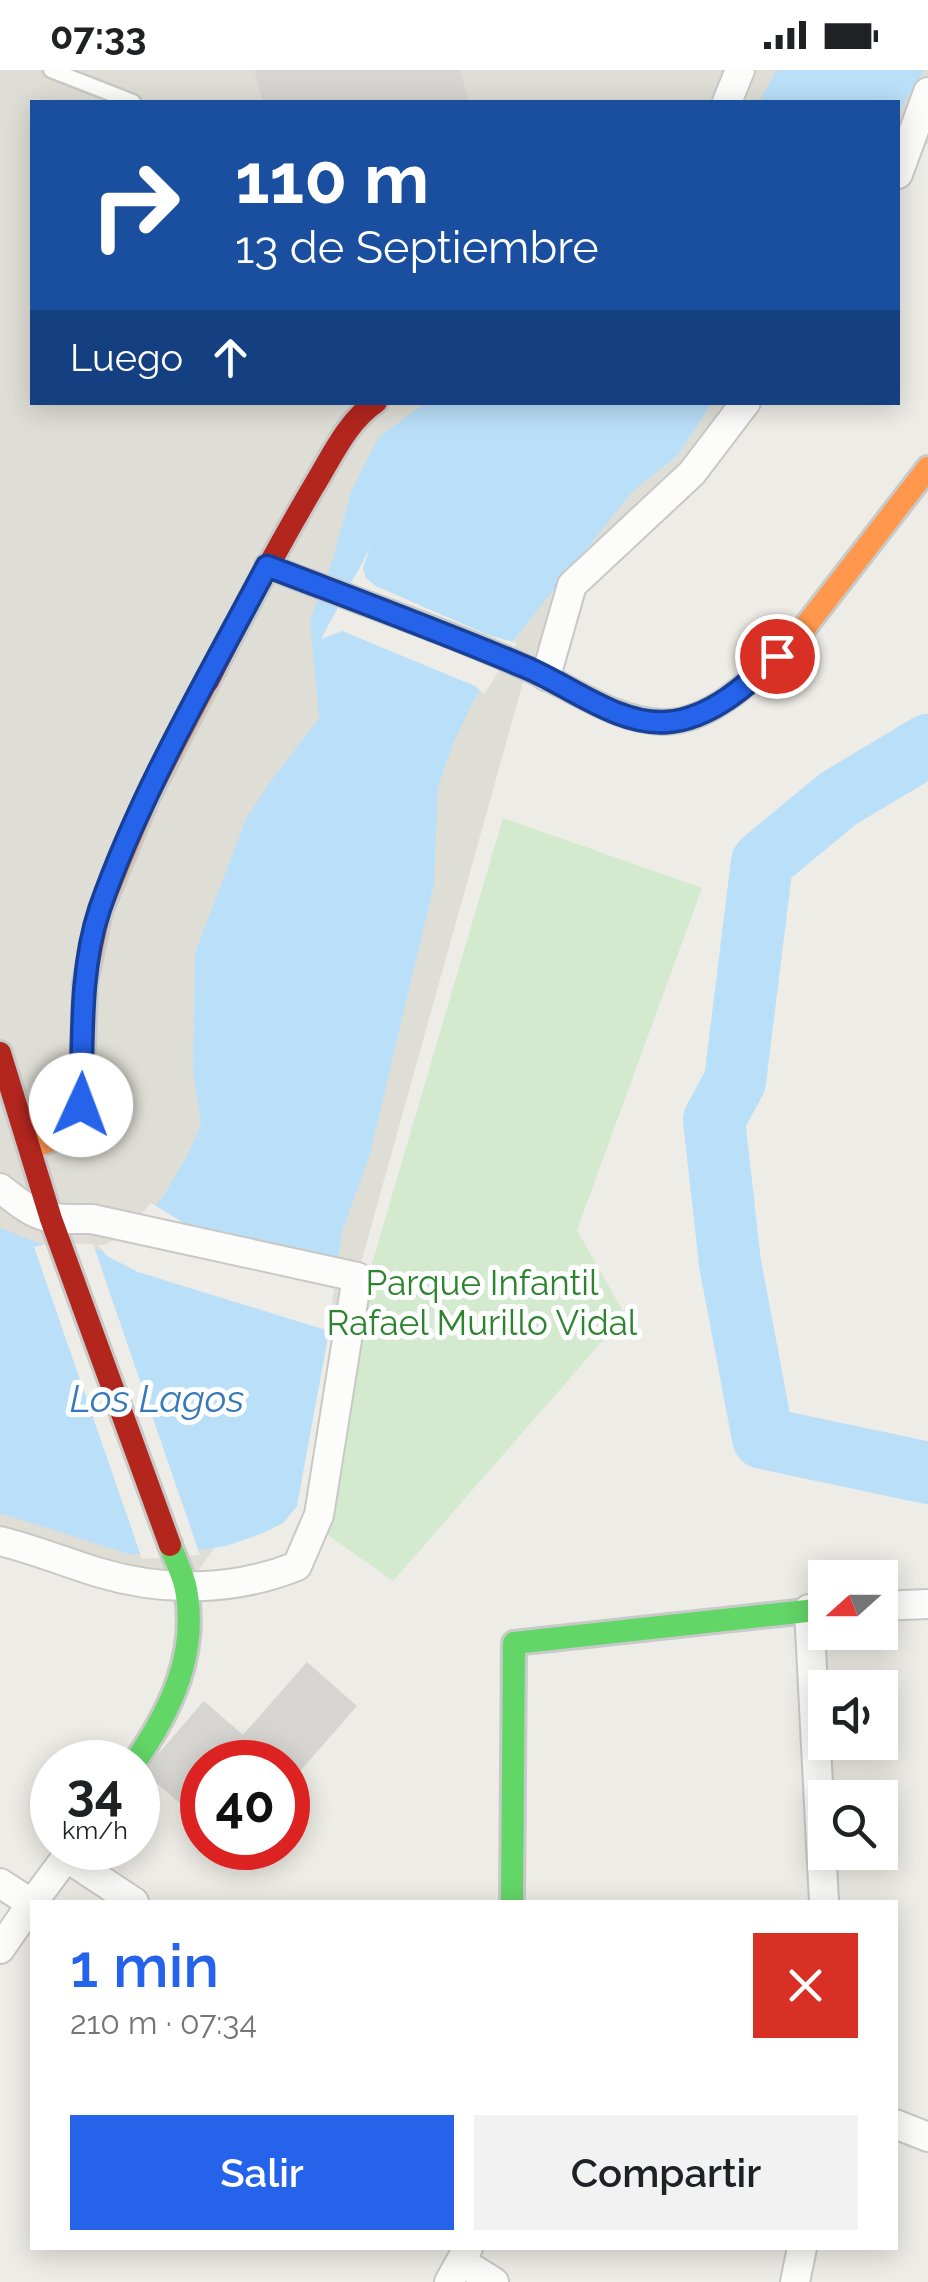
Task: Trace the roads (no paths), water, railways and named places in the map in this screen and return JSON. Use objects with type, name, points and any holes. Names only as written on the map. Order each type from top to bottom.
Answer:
[{"type":"street","points":[[727,100],[740,70]]},
{"type":"street","points":[[900,169],[928,92]]},
{"type":"street","points":[[31,1148],[65,1134],[81,1105],[85,982],[100,910],[147,798],[267,566],[339,444],[372,405]]},
{"type":"street","points":[[537,672],[572,584],[692,472],[744,405]]},
{"type":"street","points":[[267,566],[537,672],[628,717],[665,722],[697,716],[752,680],[802,632],[928,468]]},
{"type":"street","points":[[0,1053],[54,1230],[182,1578],[188,1640],[182,1682],[168,1718],[152,1740]]},
{"type":"street","points":[[0,1188],[54,1230]]},
{"type":"street","points":[[0,1541],[101,1573],[262,1580],[297,1566],[318,1515],[349,1275],[92,1218],[54,1230]]},
{"type":"street","points":[[898,1605],[928,1604]]},
{"type":"street","points":[[512,1900],[514,1643],[808,1610]]},
{"type":"street","points":[[818,1650],[824,1900]]},
{"type":"street","points":[[34,1900],[57,1870]]},
{"type":"street","points":[[93,1870],[131,1900]]},
{"type":"street","points":[[0,1883],[30,1902]]},
{"type":"street","points":[[0,1949],[30,1906]]},
{"type":"street","points":[[898,2125],[928,2136]]},
{"type":"street","points":[[795,2282],[802,2250]]},
{"type":"street","points":[[460,2264],[494,2282]]},
{"type":"lane","points":[[51,70],[127,100]]},
{"type":"water","points":[[777,70],[924,70],[900,110],[900,100],[760,100]]},
{"type":"water","name":"Los Lagos","points":[[422,405],[711,405],[678,455],[632,492],[512,642],[472,703],[452,746],[438,787],[434,884],[370,1154],[342,1232],[329,1331],[297,1506],[283,1523],[226,1546],[170,1554],[129,1554],[0,1513],[0,1228],[52,1248],[106,1250],[124,1241],[163,1197],[187,1156],[201,1125],[193,1071],[195,953],[246,819],[319,718],[310,621],[334,556],[351,492],[378,438]]},
{"type":"waterway","points":[[928,745],[838,799],[762,862],[735,1081],[714,1120],[730,1263],[763,1438],[928,1473]]},
{"type":"park label","name":"Parque Infantil Rafael Murillo Vidal","points":[[482,1302]]}]
